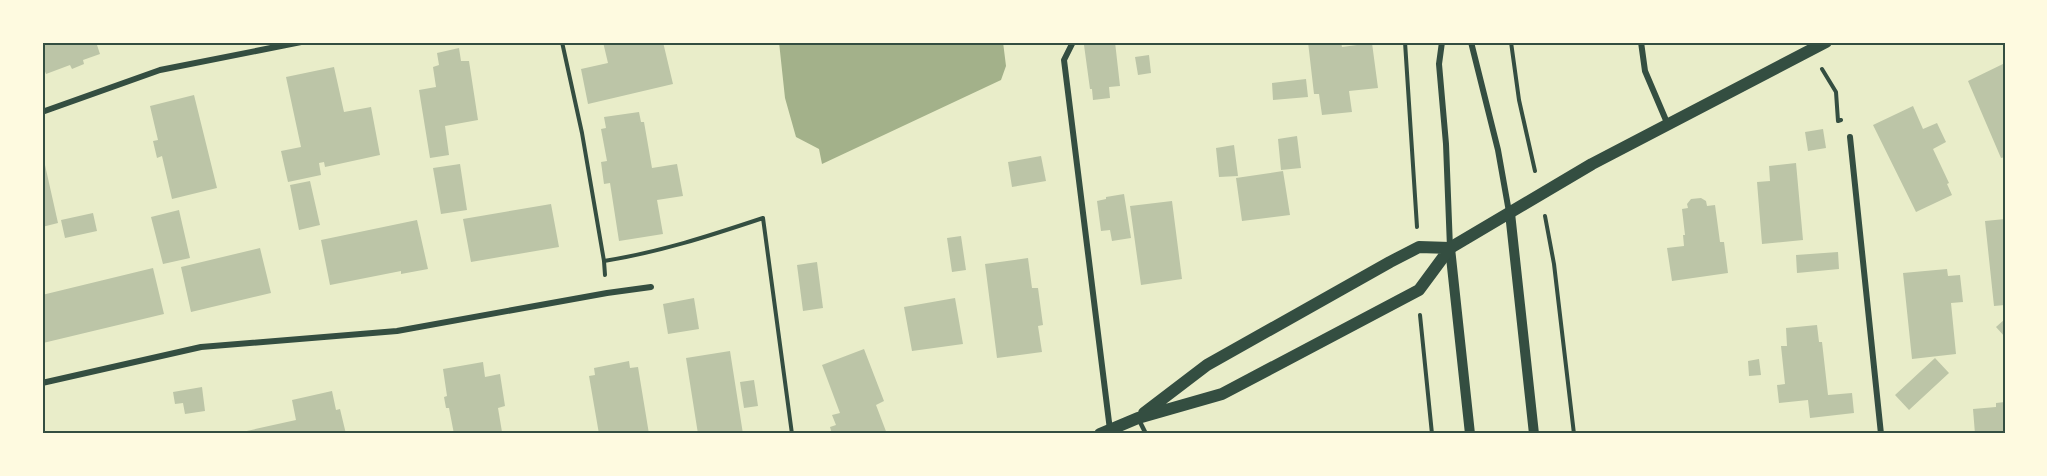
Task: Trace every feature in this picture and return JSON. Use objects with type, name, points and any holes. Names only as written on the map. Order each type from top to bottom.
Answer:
[{"type":"main road","points":[[1105,432],[1138,418],[1222,394],[1419,290],[1450,248],[1592,164],[1826,42]]},
{"type":"main road","points":[[1138,418],[1207,365],[1419,247],[1450,248]]},
{"type":"street","points":[[42,112],[160,70],[301,42]]},
{"type":"street","points":[[1072,42],[1064,60],[1105,432]]},
{"type":"street","points":[[1442,42],[1439,64],[1446,144],[1450,248],[1470,434]]},
{"type":"street","points":[[1471,42],[1510,213],[1534,434]]},
{"type":"street","points":[[1641,42],[1645,71],[1668,124]]},
{"type":"street","points":[[1850,137],[1881,434]]},
{"type":"street","points":[[42,383],[201,348],[397,331],[651,287]]},
{"type":"lane","points":[[1138,418],[1146,434]]},
{"type":"path","points":[[562,42],[582,133],[604,261],[650,254],[763,218],[792,434]]},
{"type":"path","points":[[1405,42],[1419,247]]},
{"type":"path","points":[[1511,42],[1519,100],[1553,257],[1574,434]]},
{"type":"path","points":[[1811,50],[1836,92],[1839,121],[1856,118],[1858,131],[1850,137]]},
{"type":"path","points":[[1419,290],[1420,329],[1432,434]]},
{"type":"shaded area","points":[[779,42],[1003,42],[1006,66],[1001,80],[822,164],[819,149],[796,137],[785,98]]},
{"type":"building","points":[[42,42],[96,42],[100,54],[83,60],[84,64],[72,69],[70,65],[46,74],[42,64]]},
{"type":"building","points":[[603,42],[663,42],[673,84],[588,104],[581,69],[608,63]]},
{"type":"building","points":[[1115,42],[1120,86],[1109,87],[1110,98],[1093,100],[1084,45]]},
{"type":"building","points":[[1308,42],[1341,42],[1342,47],[1372,43],[1378,88],[1349,91],[1352,112],[1322,115],[1319,94],[1314,94]]},
{"type":"building","points":[[459,48],[461,61],[469,61],[478,120],[445,126],[449,155],[430,158],[419,90],[436,87],[433,67],[439,65],[437,53]]},
{"type":"building","points":[[1149,55],[1151,73],[1138,75],[1135,57]]},
{"type":"building","points":[[2005,63],[2005,157],[2001,158],[1968,81]]},
{"type":"building","points":[[334,67],[344,112],[371,107],[380,155],[325,167],[324,162],[319,163],[321,175],[288,182],[281,151],[301,147],[286,77]]},
{"type":"building","points":[[1306,79],[1308,97],[1273,100],[1272,83]]},
{"type":"building","points":[[194,95],[217,188],[172,199],[162,156],[157,158],[153,141],[158,140],[150,106]]},
{"type":"building","points":[[1913,106],[1923,129],[1937,123],[1946,142],[1933,149],[1949,183],[1947,184],[1952,195],[1916,212],[1873,125]]},
{"type":"building","points":[[639,112],[641,122],[644,122],[652,168],[677,164],[683,196],[657,200],[663,234],[619,241],[610,183],[604,184],[601,162],[607,161],[601,129],[606,128],[604,117]]},
{"type":"building","points":[[1823,129],[1826,148],[1808,151],[1805,132]]},
{"type":"building","points":[[1297,136],[1301,168],[1281,170],[1278,139]]},
{"type":"building","points":[[1234,145],[1238,176],[1219,177],[1216,148]]},
{"type":"building","points":[[1041,156],[1046,181],[1012,187],[1008,162]]},
{"type":"building","points":[[1796,163],[1803,240],[1762,244],[1757,182],[1770,181],[1769,166]]},
{"type":"building","points":[[460,164],[467,210],[441,214],[433,168]]},
{"type":"building","points":[[45,165],[58,223],[42,227],[42,166]]},
{"type":"building","points":[[1283,171],[1290,215],[1242,221],[1236,178]]},
{"type":"building","points":[[310,181],[320,225],[299,230],[290,185]]},
{"type":"building","points":[[1124,194],[1131,238],[1112,241],[1110,230],[1101,231],[1097,201]]},
{"type":"building","points":[[1701,198],[1706,201],[1707,206],[1715,205],[1720,242],[1724,242],[1728,273],[1672,281],[1667,248],[1684,246],[1682,209],[1688,208],[1687,204],[1691,199]]},
{"type":"building","points":[[1172,201],[1182,279],[1141,285],[1130,206]]},
{"type":"building","points":[[551,204],[559,247],[471,262],[463,219]]},
{"type":"building","points":[[179,210],[190,258],[163,264],[151,217]]},
{"type":"building","points":[[93,213],[97,231],[65,238],[61,220]]},
{"type":"building","points":[[2005,219],[2005,305],[1994,306],[1985,221]]},
{"type":"building","points":[[417,220],[428,269],[401,274],[401,271],[330,285],[321,240]]},
{"type":"building","points":[[961,236],[966,270],[952,272],[947,238]]},
{"type":"building","points":[[260,248],[271,293],[191,312],[181,267]]},
{"type":"building","points":[[1838,252],[1839,269],[1797,273],[1796,255]]},
{"type":"building","points":[[1028,258],[1032,288],[1038,288],[1043,325],[1038,326],[1042,352],[997,358],[985,264]]},
{"type":"building","points":[[817,262],[823,308],[803,311],[797,265]]},
{"type":"building","points":[[153,268],[164,314],[43,343],[42,295]]},
{"type":"building","points":[[1947,269],[1948,276],[1960,275],[1963,302],[1951,303],[1956,354],[1912,359],[1903,273]]},
{"type":"building","points":[[694,298],[699,329],[668,334],[663,304]]},
{"type":"building","points":[[955,298],[963,344],[912,351],[904,307]]},
{"type":"building","points":[[2005,319],[2005,337],[1996,327]]},
{"type":"building","points":[[1817,325],[1819,342],[1822,342],[1828,395],[1852,393],[1854,413],[1810,418],[1808,400],[1779,403],[1777,385],[1785,384],[1781,346],[1787,346],[1786,328]]},
{"type":"building","points":[[864,349],[884,401],[876,405],[887,434],[832,434],[830,427],[836,425],[832,415],[840,413],[822,365]]},
{"type":"building","points":[[730,351],[743,434],[698,434],[686,358]]},
{"type":"building","points":[[1935,358],[1949,373],[1909,410],[1895,395]]},
{"type":"building","points":[[1759,359],[1761,375],[1749,376],[1748,361]]},
{"type":"building","points":[[629,361],[630,368],[638,367],[649,434],[599,434],[589,376],[595,375],[594,368]]},
{"type":"building","points":[[483,362],[485,377],[500,374],[505,406],[498,408],[502,432],[454,434],[449,408],[446,408],[444,397],[447,396],[443,369]]},
{"type":"building","points":[[754,380],[758,406],[744,408],[740,382]]},
{"type":"building","points":[[202,387],[205,411],[185,414],[183,403],[175,404],[173,392]]},
{"type":"building","points":[[332,391],[336,410],[340,409],[346,434],[243,434],[242,432],[296,420],[292,400]]},
{"type":"building","points":[[2005,402],[2005,434],[1975,434],[1973,409],[1996,407],[1996,403]]}]
